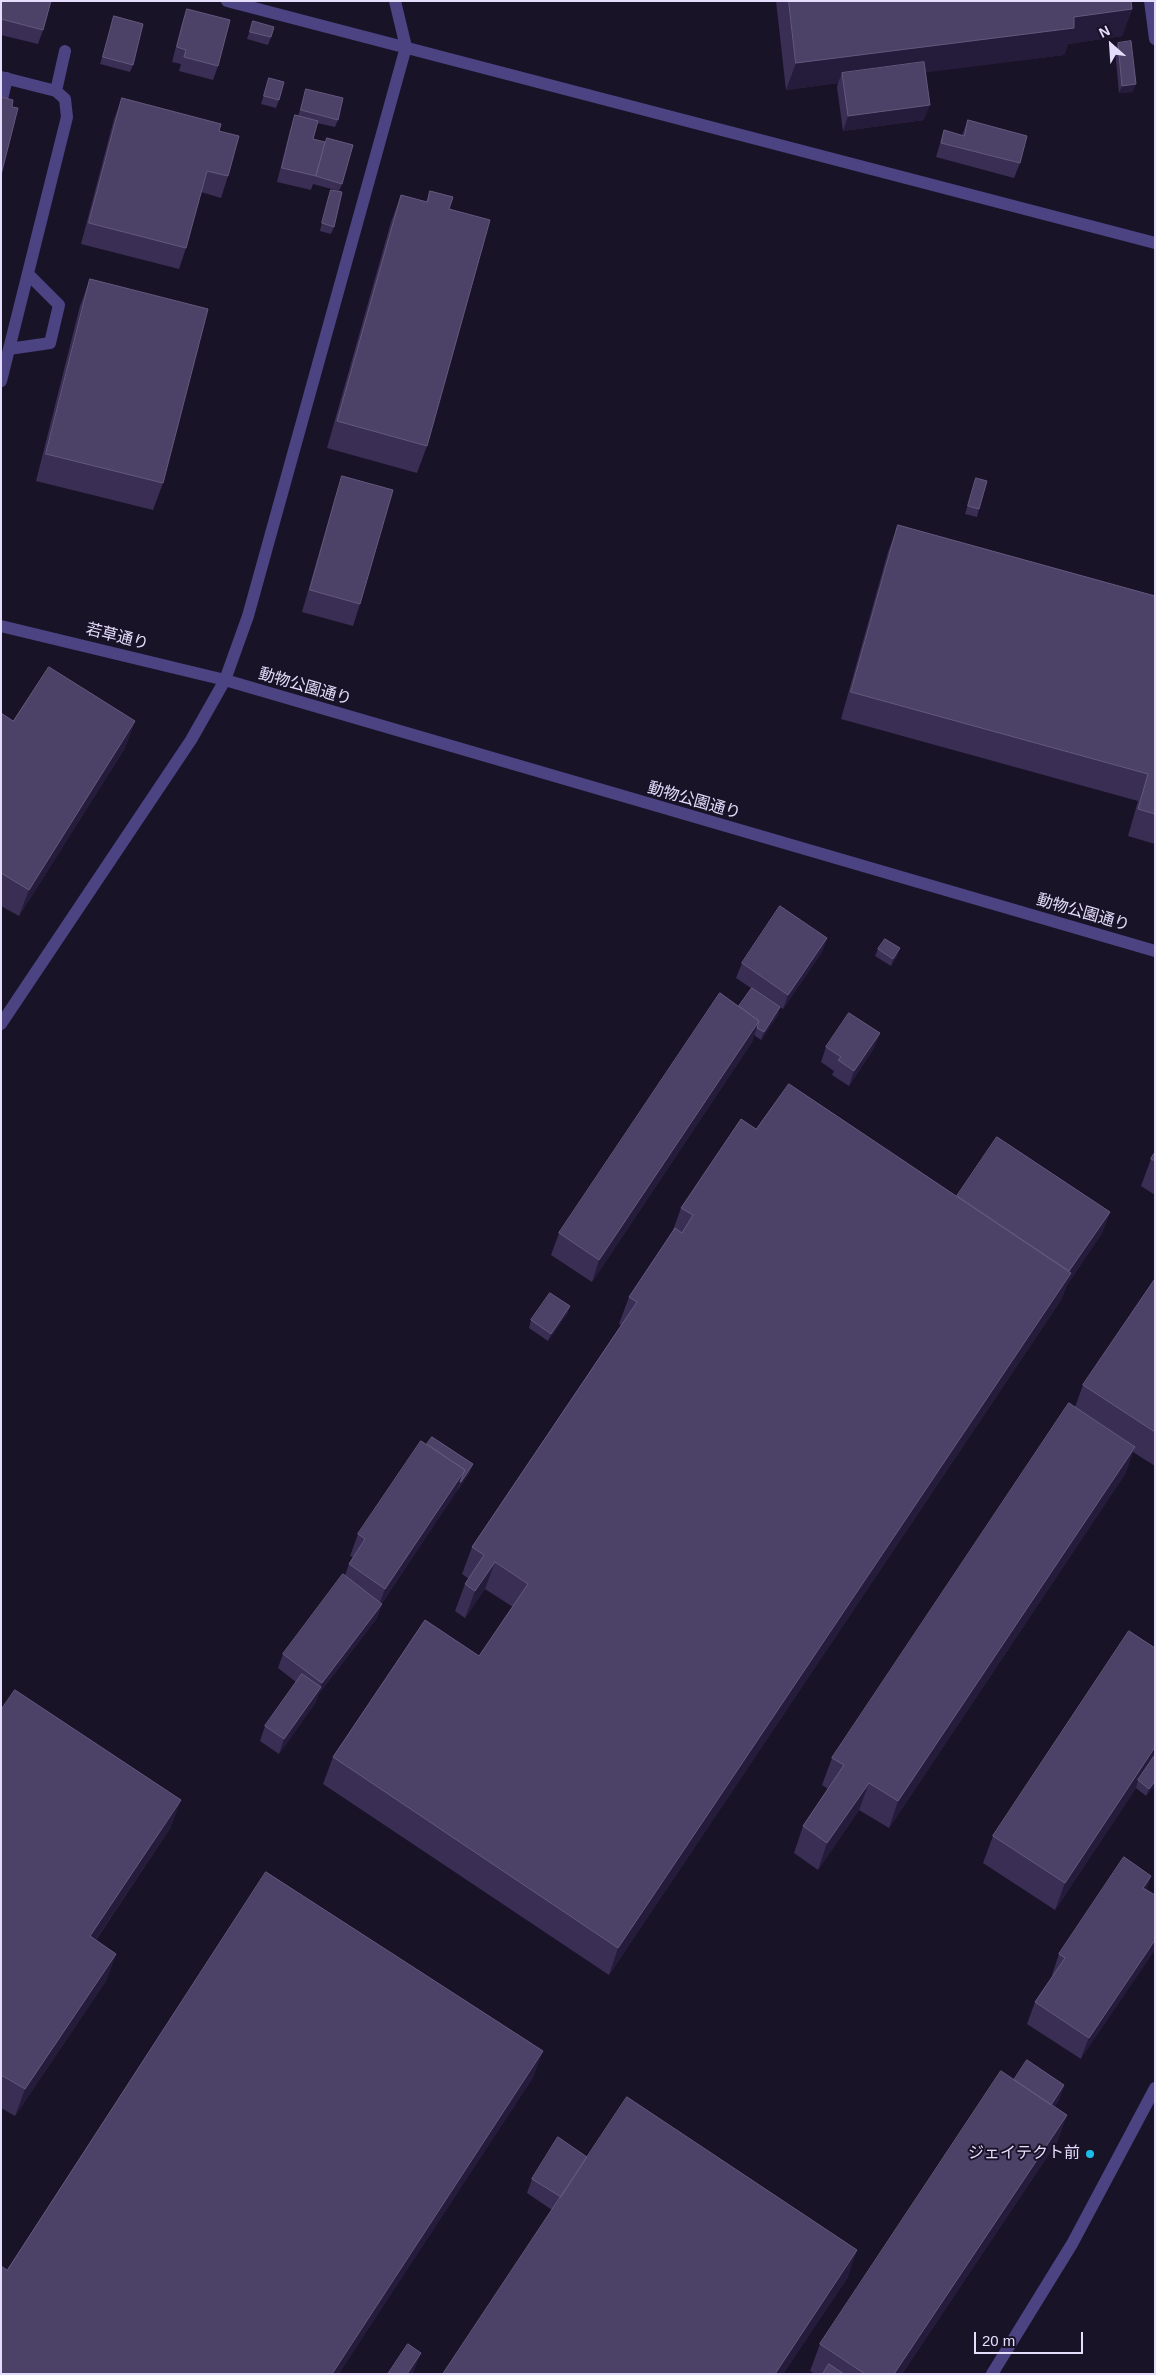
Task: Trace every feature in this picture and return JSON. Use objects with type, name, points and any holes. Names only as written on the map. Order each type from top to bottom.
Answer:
[{"type":"street","points":[[227,1],[1155,243]]},
{"type":"street","points":[[1,1024],[191,740],[225,680],[248,616],[406,47],[395,1]]},
{"type":"street","points":[[1150,1],[1155,39]]},
{"type":"street","points":[[56,91],[65,51]]},
{"type":"street","points":[[1,103],[4,78],[56,91],[65,98],[67,118],[1,381]]},
{"type":"street","points":[[9,349],[50,343],[59,305],[28,274]]},
{"type":"street","name":"若草通り","points":[[1,626],[225,680]]},
{"type":"street","name":"動物公園通り","points":[[225,680],[1155,951]]},
{"type":"street","points":[[992,2374],[1072,2244],[1155,2088]]},
{"type":"building","points":[[1,1],[51,1],[43,30],[1,19]]},
{"type":"building","points":[[789,1],[1131,1],[1132,9],[1074,17],[1074,28],[796,63]]},
{"type":"building","points":[[187,9],[230,20],[218,66],[184,57],[186,50],[177,47]]},
{"type":"building","points":[[114,16],[143,24],[133,65],[103,57]]},
{"type":"building","points":[[253,21],[274,27],[271,37],[250,32]]},
{"type":"building","points":[[1131,41],[1136,84],[1122,86],[1118,43]]},
{"type":"building","points":[[924,62],[930,105],[848,116],[842,73]]},
{"type":"building","points":[[269,78],[284,82],[279,100],[264,96]]},
{"type":"building","points":[[306,89],[343,98],[338,120],[301,110]]},
{"type":"building","points":[[1,97],[13,100],[12,107],[18,108],[1,175]]},
{"type":"building","points":[[122,98],[221,124],[219,131],[239,136],[228,176],[207,171],[186,248],[89,223]]},
{"type":"building","points":[[295,115],[318,121],[313,139],[325,142],[316,176],[282,168]]},
{"type":"building","points":[[968,120],[1027,136],[1020,163],[941,143],[944,130],[964,136]]},
{"type":"building","points":[[327,138],[353,145],[342,184],[316,176]]},
{"type":"building","points":[[331,190],[342,192],[334,227],[322,223]]},
{"type":"building","points":[[430,191],[453,197],[449,209],[490,220],[427,446],[337,421],[401,195],[427,202]]},
{"type":"building","points":[[90,279],[208,309],[163,483],[46,454]]},
{"type":"building","points":[[342,476],[393,490],[360,604],[310,590]]},
{"type":"building","points":[[976,478],[987,481],[979,509],[968,506]]},
{"type":"building","points":[[898,525],[1155,596],[1155,814],[1138,809],[1148,774],[851,692]]},
{"type":"building","points":[[49,667],[135,721],[29,890],[1,873],[1,713],[13,721]]},
{"type":"building","points":[[780,906],[827,938],[788,995],[742,963]]},
{"type":"building","points":[[885,939],[900,948],[893,959],[878,949]]},
{"type":"building","points":[[752,988],[780,1007],[764,1032],[757,1028],[759,1021],[739,1006]]},
{"type":"building","points":[[720,993],[759,1021],[599,1260],[559,1233]]},
{"type":"building","points":[[849,1013],[880,1033],[854,1071],[838,1060],[841,1057],[826,1047]]},
{"type":"building","points":[[789,1084],[1071,1273],[618,1948],[333,1757],[425,1620],[479,1656],[528,1584],[495,1562],[475,1591],[465,1584],[484,1555],[472,1547],[637,1302],[629,1297],[675,1228],[682,1233],[693,1215],[681,1208],[741,1119],[756,1129]]},
{"type":"building","points":[[997,1137],[1110,1212],[1069,1271],[957,1196]]},
{"type":"building","points":[[1155,1152],[1155,1161],[1151,1159]]},
{"type":"building","points":[[1155,1279],[1155,1432],[1083,1385]]},
{"type":"building","points":[[550,1293],[570,1306],[551,1334],[531,1320]]},
{"type":"building","points":[[1069,1403],[1135,1447],[898,1801],[869,1783],[827,1843],[803,1826],[844,1765],[832,1758]]},
{"type":"building","points":[[432,1437],[473,1464],[461,1482],[465,1470],[427,1444]]},
{"type":"building","points":[[421,1441],[465,1470],[385,1589],[349,1564],[365,1539],[358,1534]]},
{"type":"building","points":[[343,1574],[382,1604],[322,1683],[283,1654]]},
{"type":"building","points":[[1129,1631],[1155,1648],[1155,1747],[1065,1883],[993,1836]]},
{"type":"building","points":[[302,1674],[321,1687],[284,1739],[265,1726]]},
{"type":"building","points":[[15,1690],[181,1800],[90,1936],[116,1954],[25,2089],[1,2075],[1,1710]]},
{"type":"building","points":[[1155,1755],[1155,1781],[1149,1789],[1138,1780]]},
{"type":"building","points":[[1124,1857],[1151,1876],[1143,1888],[1155,1895],[1155,1940],[1089,2038],[1035,2002],[1065,1958],[1059,1954]]},
{"type":"building","points":[[266,1872],[543,2051],[332,2374],[1,2374],[1,2266],[7,2270]]},
{"type":"building","points":[[1027,2060],[1064,2085],[1051,2105],[1014,2080]]},
{"type":"building","points":[[1001,2071],[1067,2115],[894,2374],[865,2374],[820,2344]]},
{"type":"building","points":[[627,2097],[857,2250],[775,2374],[443,2374]]},
{"type":"building","points":[[558,2137],[587,2157],[561,2197],[532,2179]]},
{"type":"building","points":[[408,2344],[421,2353],[407,2374],[388,2374]]},
{"type":"building","points":[[829,2364],[844,2374],[823,2374]]},
{"type":"place","name":"ジェイテクト前","points":[[1090,2154]]}]
